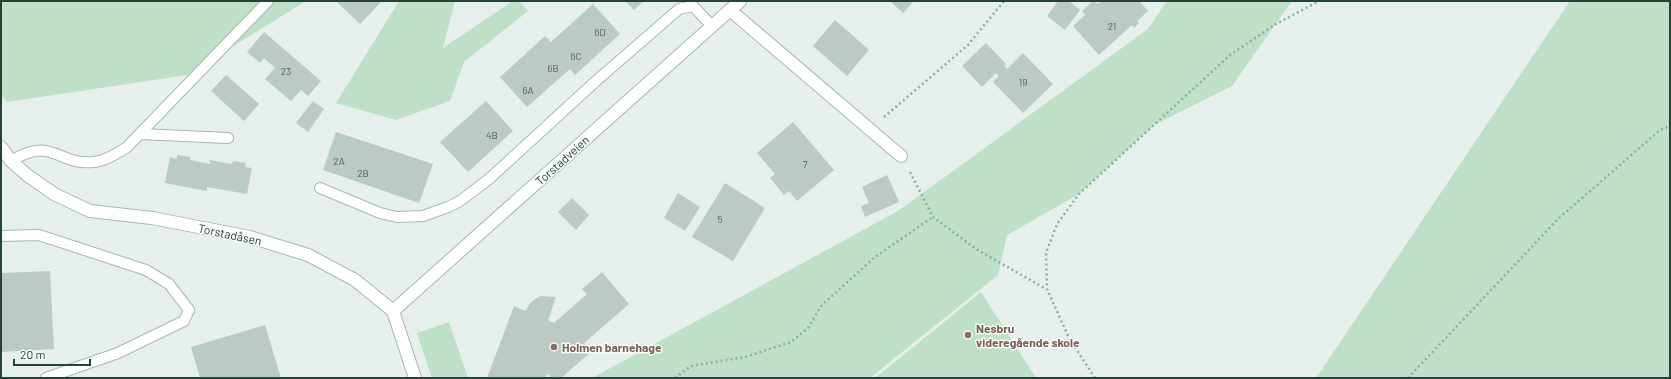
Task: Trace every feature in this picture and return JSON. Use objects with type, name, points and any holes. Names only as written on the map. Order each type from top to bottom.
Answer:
[{"type":"street","name":"Torstadveien","points":[[393,311],[740,1]]},
{"type":"street","points":[[730,10],[901,156]]},
{"type":"street","name":"Torstadåsen","points":[[1,146],[11,161],[54,194],[90,211],[152,218],[250,237],[308,255],[355,280],[393,311]]},
{"type":"street","points":[[393,311],[416,378]]},
{"type":"lane","points":[[11,161],[26,152],[45,150],[75,161],[94,162],[114,155],[127,147],[268,1]]},
{"type":"lane","points":[[320,188],[380,213],[397,217],[423,216],[448,208],[472,193],[495,174],[596,81],[679,9],[693,6],[712,26]]},
{"type":"lane","points":[[140,134],[228,138]]},
{"type":"lane","points":[[1,236],[39,234],[146,270],[169,284],[189,310],[184,321],[171,328],[118,353],[46,378]]},
{"type":"path","points":[[870,129],[968,45],[1004,1]]},
{"type":"path","points":[[1095,378],[1069,338],[1047,289],[1046,253],[1057,224],[1079,194],[1230,55],[1276,24],[1319,1]]},
{"type":"path","points":[[1408,378],[1558,219],[1660,130],[1670,126]]},
{"type":"path","points":[[901,156],[933,217],[976,249],[1047,289]]},
{"type":"path","points":[[675,378],[690,366],[745,357],[791,342],[808,328],[821,306],[875,257],[933,217]]},
{"type":"green space","points":[[1,1],[306,1],[187,75],[7,102],[1,95]]},
{"type":"green space","points":[[399,1],[455,1],[443,48],[513,1],[519,1],[528,11],[464,62],[450,101],[396,120],[336,103]]},
{"type":"green space","points":[[1167,1],[1292,1],[1232,86],[1154,125],[1079,194],[1007,235],[998,275],[870,378],[592,378],[898,211],[1148,29]]},
{"type":"green space","points":[[1570,1],[1670,1],[1670,378],[1316,378]]},
{"type":"green space","name":"Nesbru videregående skole","points":[[981,292],[1036,378],[875,378]]},
{"type":"green space","points":[[449,322],[468,378],[432,378],[417,333]]},
{"type":"building","points":[[336,1],[382,1],[360,24]]},
{"type":"building","points":[[625,1],[644,1],[634,10]]},
{"type":"building","points":[[890,1],[914,1],[903,13]]},
{"type":"building","points":[[1058,1],[1069,1],[1080,10],[1065,30],[1047,16]]},
{"type":"building","points":[[1093,1],[1098,4],[1101,1],[1139,1],[1148,11],[1137,21],[1139,23],[1134,28],[1132,25],[1099,55],[1073,26],[1085,15],[1082,11]]},
{"type":"building","points":[[593,4],[620,34],[575,75],[570,69],[527,107],[500,77],[545,36],[551,42]]},
{"type":"building","points":[[835,20],[869,50],[847,76],[813,46]]},
{"type":"building","points":[[264,32],[321,81],[308,96],[301,90],[291,101],[265,79],[275,68],[264,58],[260,63],[247,52]]},
{"type":"building","points":[[986,43],[1006,64],[1004,65],[1007,69],[1023,53],[1053,84],[1023,113],[993,82],[999,76],[996,73],[982,87],[962,66]]},
{"type":"building","points":[[226,75],[259,104],[244,121],[211,91]]},
{"type":"building","points":[[313,101],[324,109],[308,132],[296,123]]},
{"type":"building","points":[[486,101],[513,131],[468,172],[440,142]]},
{"type":"building","points":[[793,122],[834,170],[797,201],[789,191],[784,195],[770,178],[775,174],[757,153]]},
{"type":"building","points":[[336,132],[433,164],[419,203],[323,170]]},
{"type":"building","points":[[177,155],[190,157],[190,160],[210,164],[210,160],[232,164],[233,161],[246,163],[245,167],[252,168],[247,194],[207,187],[207,191],[165,183],[170,157],[177,159]]},
{"type":"building","points":[[887,175],[899,202],[865,217],[861,206],[869,203],[862,187]]},
{"type":"building","points":[[725,183],[765,208],[733,261],[692,237]]},
{"type":"building","points":[[678,193],[700,207],[685,231],[664,218]]},
{"type":"building","points":[[572,198],[589,215],[576,230],[558,212]]},
{"type":"building","points":[[50,271],[54,349],[1,352],[1,273]]},
{"type":"building","points":[[602,272],[629,304],[584,343],[591,352],[561,378],[552,378],[548,374],[544,378],[487,378],[514,306],[525,311],[531,302],[540,296],[556,297],[548,320],[554,323],[587,294],[582,289]]},
{"type":"building","points":[[265,325],[281,378],[200,378],[191,347]]},
{"type":"place","name":"Nesbru videregående skole","points":[[968,335]]},
{"type":"place","name":"Holmen barnehage","points":[[554,347]]}]
